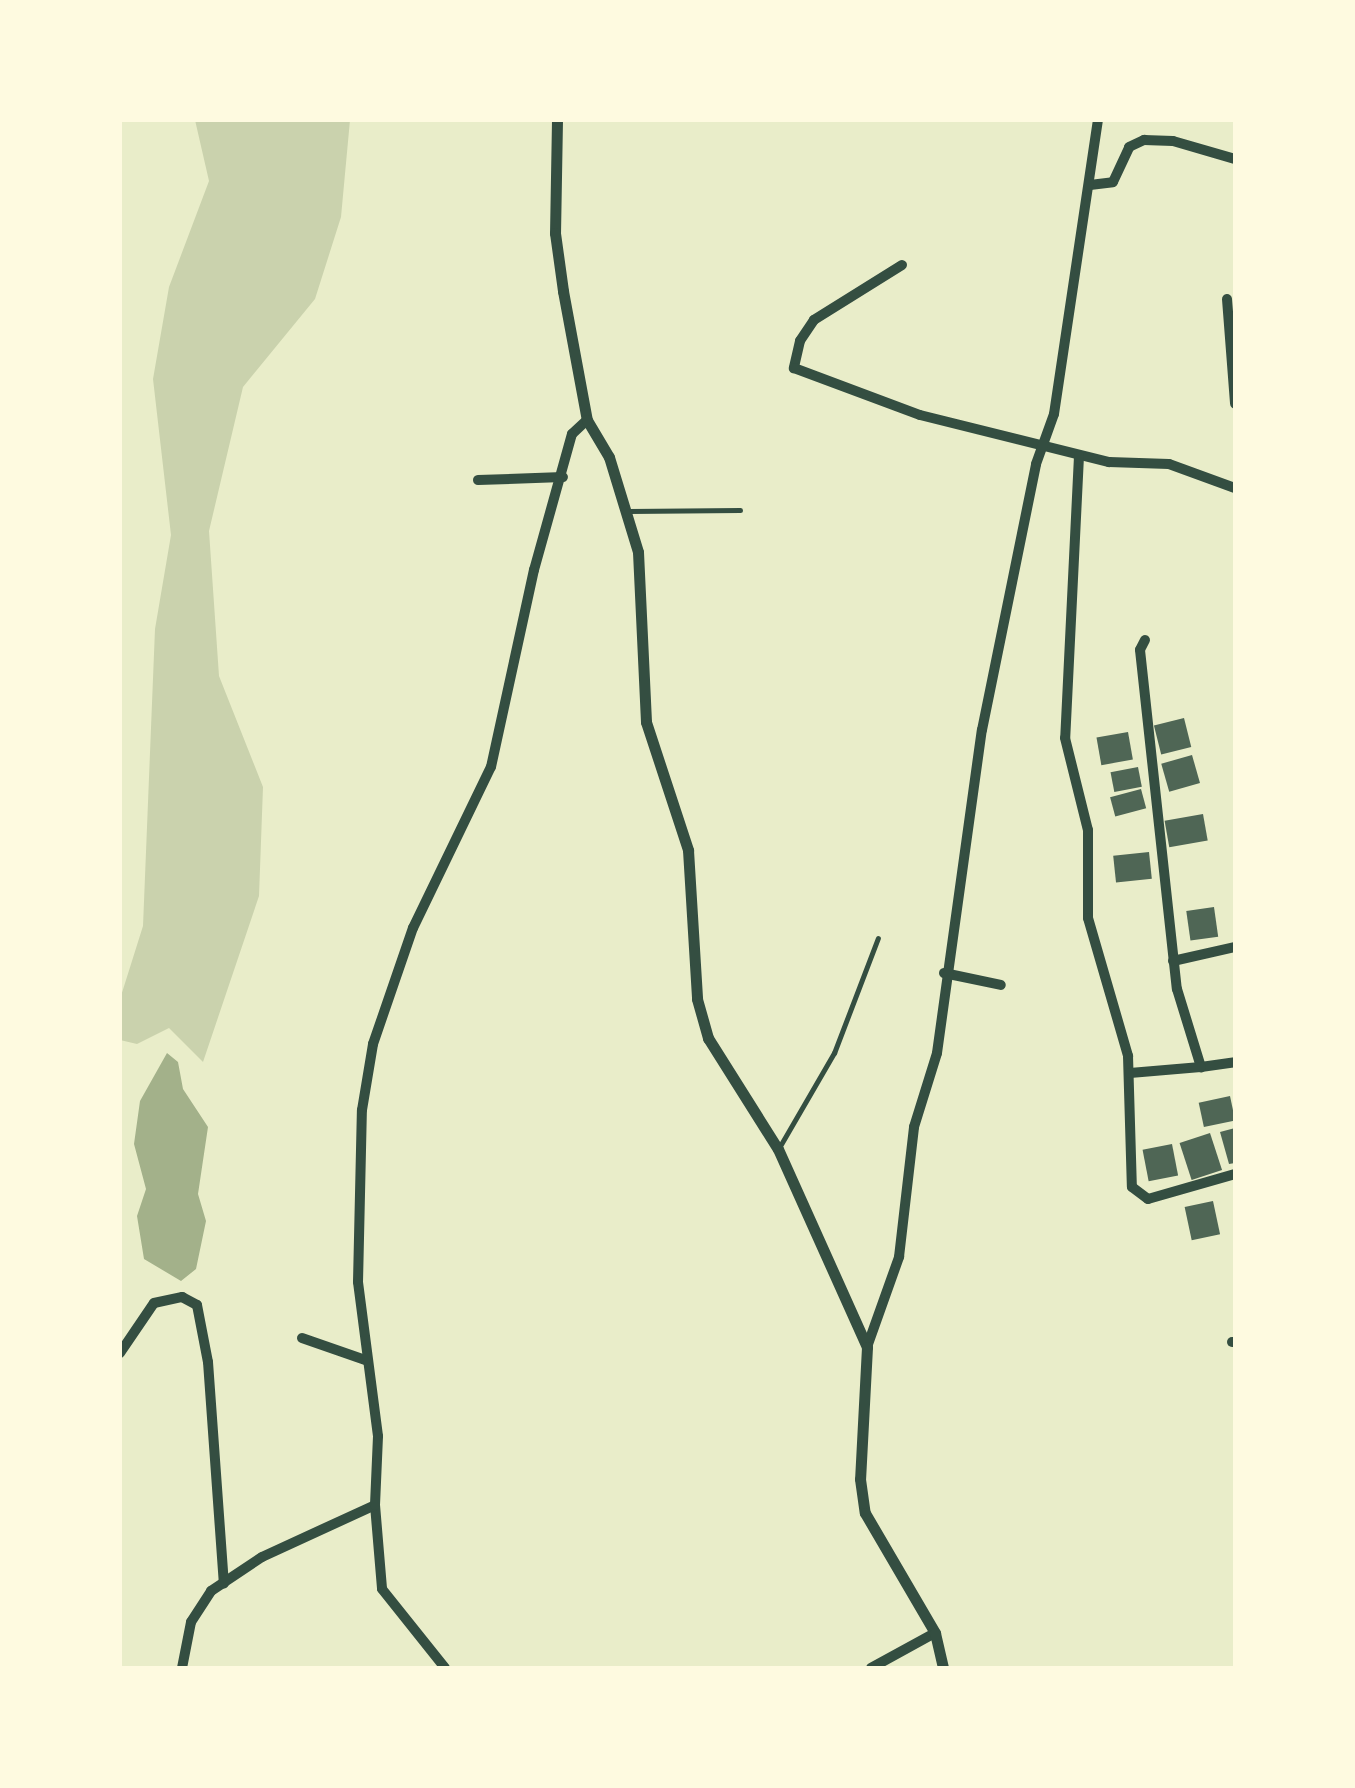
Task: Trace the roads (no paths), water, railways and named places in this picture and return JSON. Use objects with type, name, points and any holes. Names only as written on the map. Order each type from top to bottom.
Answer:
[{"type":"street","points":[[557,120],[555,233],[587,420],[608,457],[638,552],[646,722],[688,850],[694,893],[697,999],[708,1038],[778,1148],[866,1347]]},
{"type":"street","points":[[943,1668],[935,1633],[865,1513],[860,1479],[866,1347],[899,1257],[914,1127],[937,1053],[944,972],[982,730],[1042,446],[1054,414],[1098,120]]},
{"type":"street","points":[[1090,185],[1113,182],[1129,147],[1144,140],[1173,141],[1235,159]]},
{"type":"street","points":[[902,265],[814,320],[800,340],[794,368],[854,394],[1042,446],[1079,456],[1170,464],[1235,488]]},
{"type":"street","points":[[1227,299],[1235,404]]},
{"type":"street","points":[[445,1668],[382,1590],[375,1504],[378,1436],[365,1360],[359,1224],[362,1110],[373,1044],[413,928],[492,767],[525,604],[572,434],[587,420]]},
{"type":"street","points":[[1079,456],[1065,738],[1088,830],[1088,918],[1130,1073],[1132,1187],[1148,1198],[1235,1174]]},
{"type":"street","points":[[478,480],[563,476]]},
{"type":"street","points":[[1146,640],[1140,650],[1173,961],[1201,1066]]},
{"type":"street","points":[[1173,961],[1235,947]]},
{"type":"street","points":[[944,972],[1001,985]]},
{"type":"street","points":[[1130,1073],[1235,1062]]},
{"type":"street","points":[[120,1354],[154,1303],[182,1297],[197,1305],[208,1362],[224,1583]]},
{"type":"street","points":[[302,1338],[365,1360]]},
{"type":"street","points":[[182,1668],[191,1622],[224,1583],[375,1504]]},
{"type":"street","points":[[870,1668],[935,1633]]},
{"type":"lane","points":[[626,512],[740,510]]},
{"type":"lane","points":[[778,1148],[834,1053],[878,938]]}]
